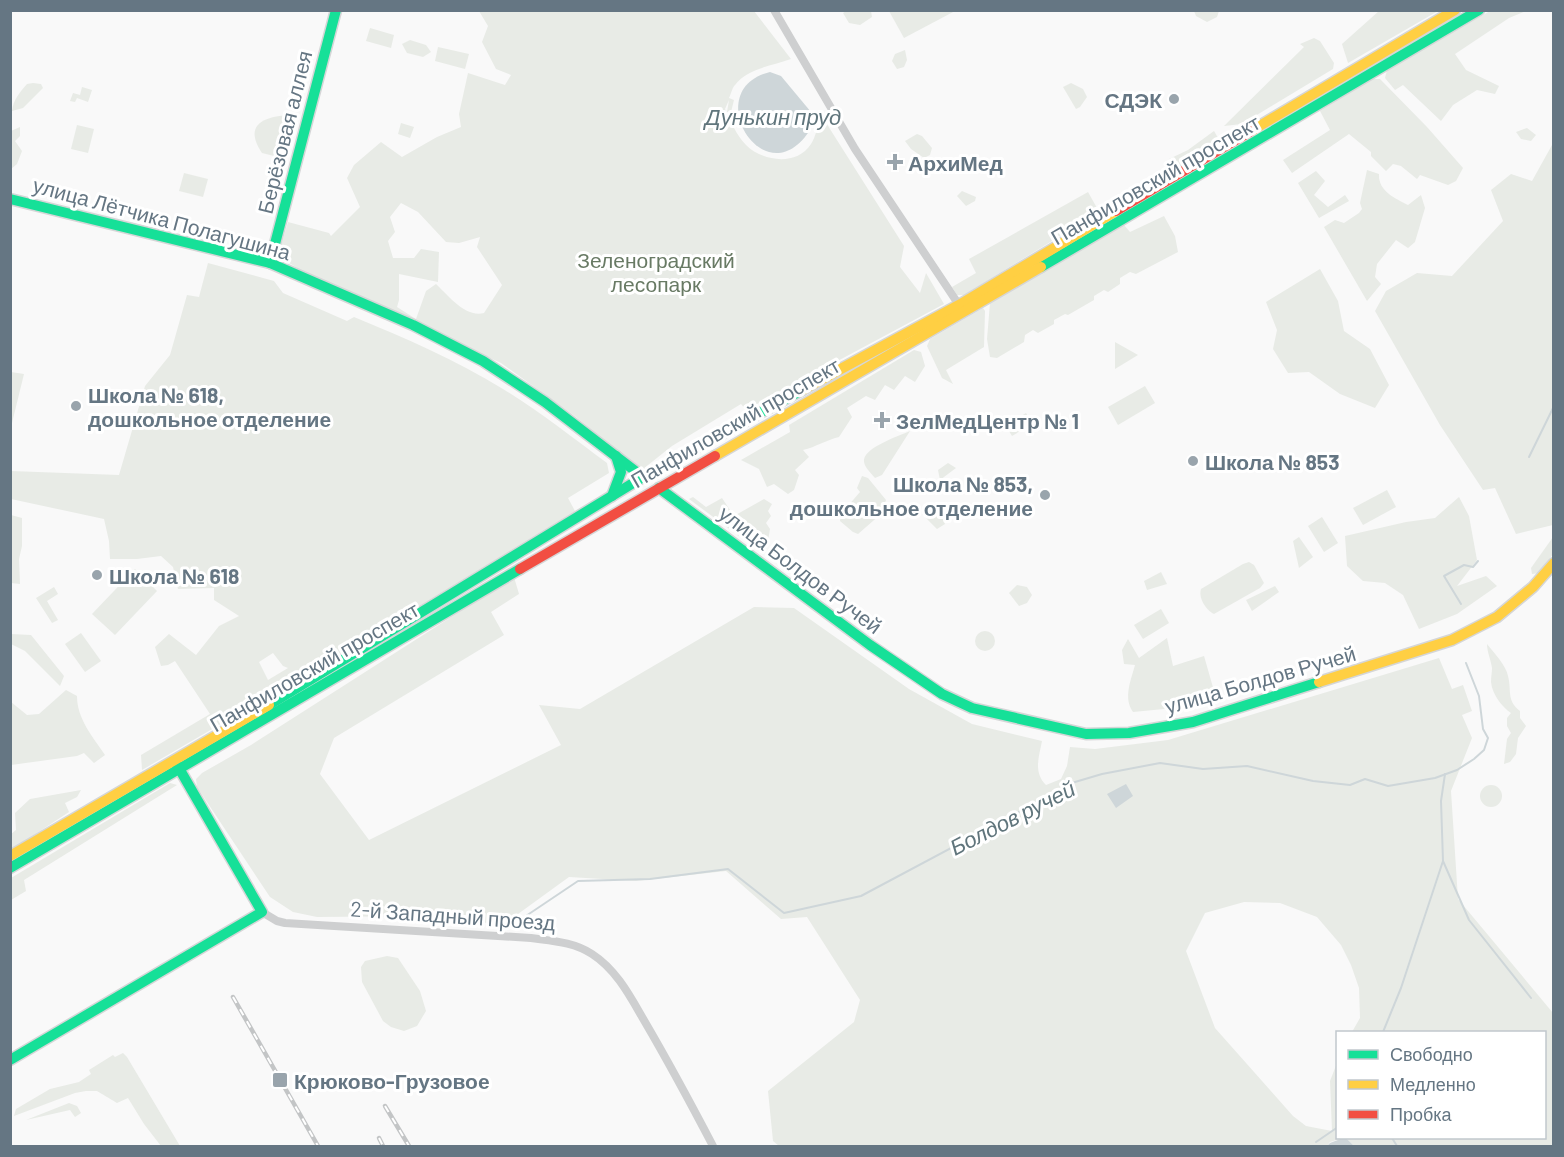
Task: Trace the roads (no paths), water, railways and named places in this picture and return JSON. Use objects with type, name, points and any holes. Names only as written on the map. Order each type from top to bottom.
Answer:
[{"type":"main road","name":"Берёзовая аллея","points":[[270,263],[336,10]]},
{"type":"main road","name":"Панфиловский проспект","points":[[10,868],[294,690],[643,477],[959,305],[1455,10]]},
{"type":"main road","name":"Панфиловский проспект","points":[[10,856],[177,764],[985,301],[1479,10]]},
{"type":"main road","name":"улица Лётчика Полагушина","points":[[10,199],[270,263],[292,271],[461,349],[534,395],[643,477]]},
{"type":"main road","points":[[612,496],[621,472],[616,456]]},
{"type":"main road","name":"улица Болдов Ручей","points":[[643,477],[870,645],[942,694],[972,708],[1086,734],[1129,733],[1193,722],[1452,640],[1497,617],[1533,587],[1554,563]]},
{"type":"main road","points":[[10,1060],[262,912],[177,764]]},
{"type":"street","points":[[774,10],[855,149],[959,305]]},
{"type":"street","name":"2-й Западный проезд","points":[[262,912],[285,923],[531,938],[566,943],[594,955],[611,970],[626,990],[669,1062],[712,1146]]},
{"type":"water","name":"Дунькин пруд","points":[[770,72],[781,76],[811,112],[813,125],[795,146],[777,153],[760,148],[747,135],[739,118],[739,99],[749,83]]},
{"type":"water","points":[[1126,784],[1133,796],[1116,808],[1107,794]]},
{"type":"water","points":[[1347,1139],[1354,1146],[1327,1146],[1330,1143]]},
{"type":"waterway","points":[[1529,457],[1554,406]]},
{"type":"waterway","name":"Болдов ручей","points":[[1461,604],[1444,576],[1464,565],[1473,567],[1478,561]]},
{"type":"waterway","name":"Болдов ручей","points":[[511,926],[578,881],[650,879],[728,869],[784,913],[861,896],[1075,782],[1102,774],[1160,763],[1203,769],[1247,766],[1313,781],[1350,785],[1365,779],[1388,786],[1435,778],[1457,770],[1474,759],[1484,750],[1488,738],[1483,729],[1479,696],[1466,663]]},
{"type":"waterway","points":[[1445,774],[1441,801],[1443,861],[1469,920],[1531,998]]},
{"type":"waterway","points":[[1383,1031],[1401,988],[1443,861]]},
{"type":"waterway","points":[[1316,1142],[1336,1128]]},
{"type":"waterway","points":[[1393,1139],[1397,1146]]},
{"type":"railway","points":[[233,997],[318,1146]]},
{"type":"railway","points":[[385,1106],[409,1146]]},
{"type":"railway","points":[[379,1138],[383,1146]]},
{"type":"place","name":"СДЭК","points":[[1174,99]]},
{"type":"place","name":"АрхиМед","points":[[895,162]]},
{"type":"place","name":"Школа № 618, дошкольное отделение","points":[[76,406]]},
{"type":"place","name":"ЗелМедЦентр № 1","points":[[882,420]]},
{"type":"place","name":"Школа № 853","points":[[1193,461]]},
{"type":"place","name":"Школа № 853, дошкольное отделение","points":[[1045,495]]},
{"type":"place","name":"Школа № 618","points":[[97,575]]},
{"type":"place","name":"Крюково-Грузовое","points":[[280,1080]]},
{"type":"park label","name":"Зеленоградский лесопарк","points":[[656,271]]}]
